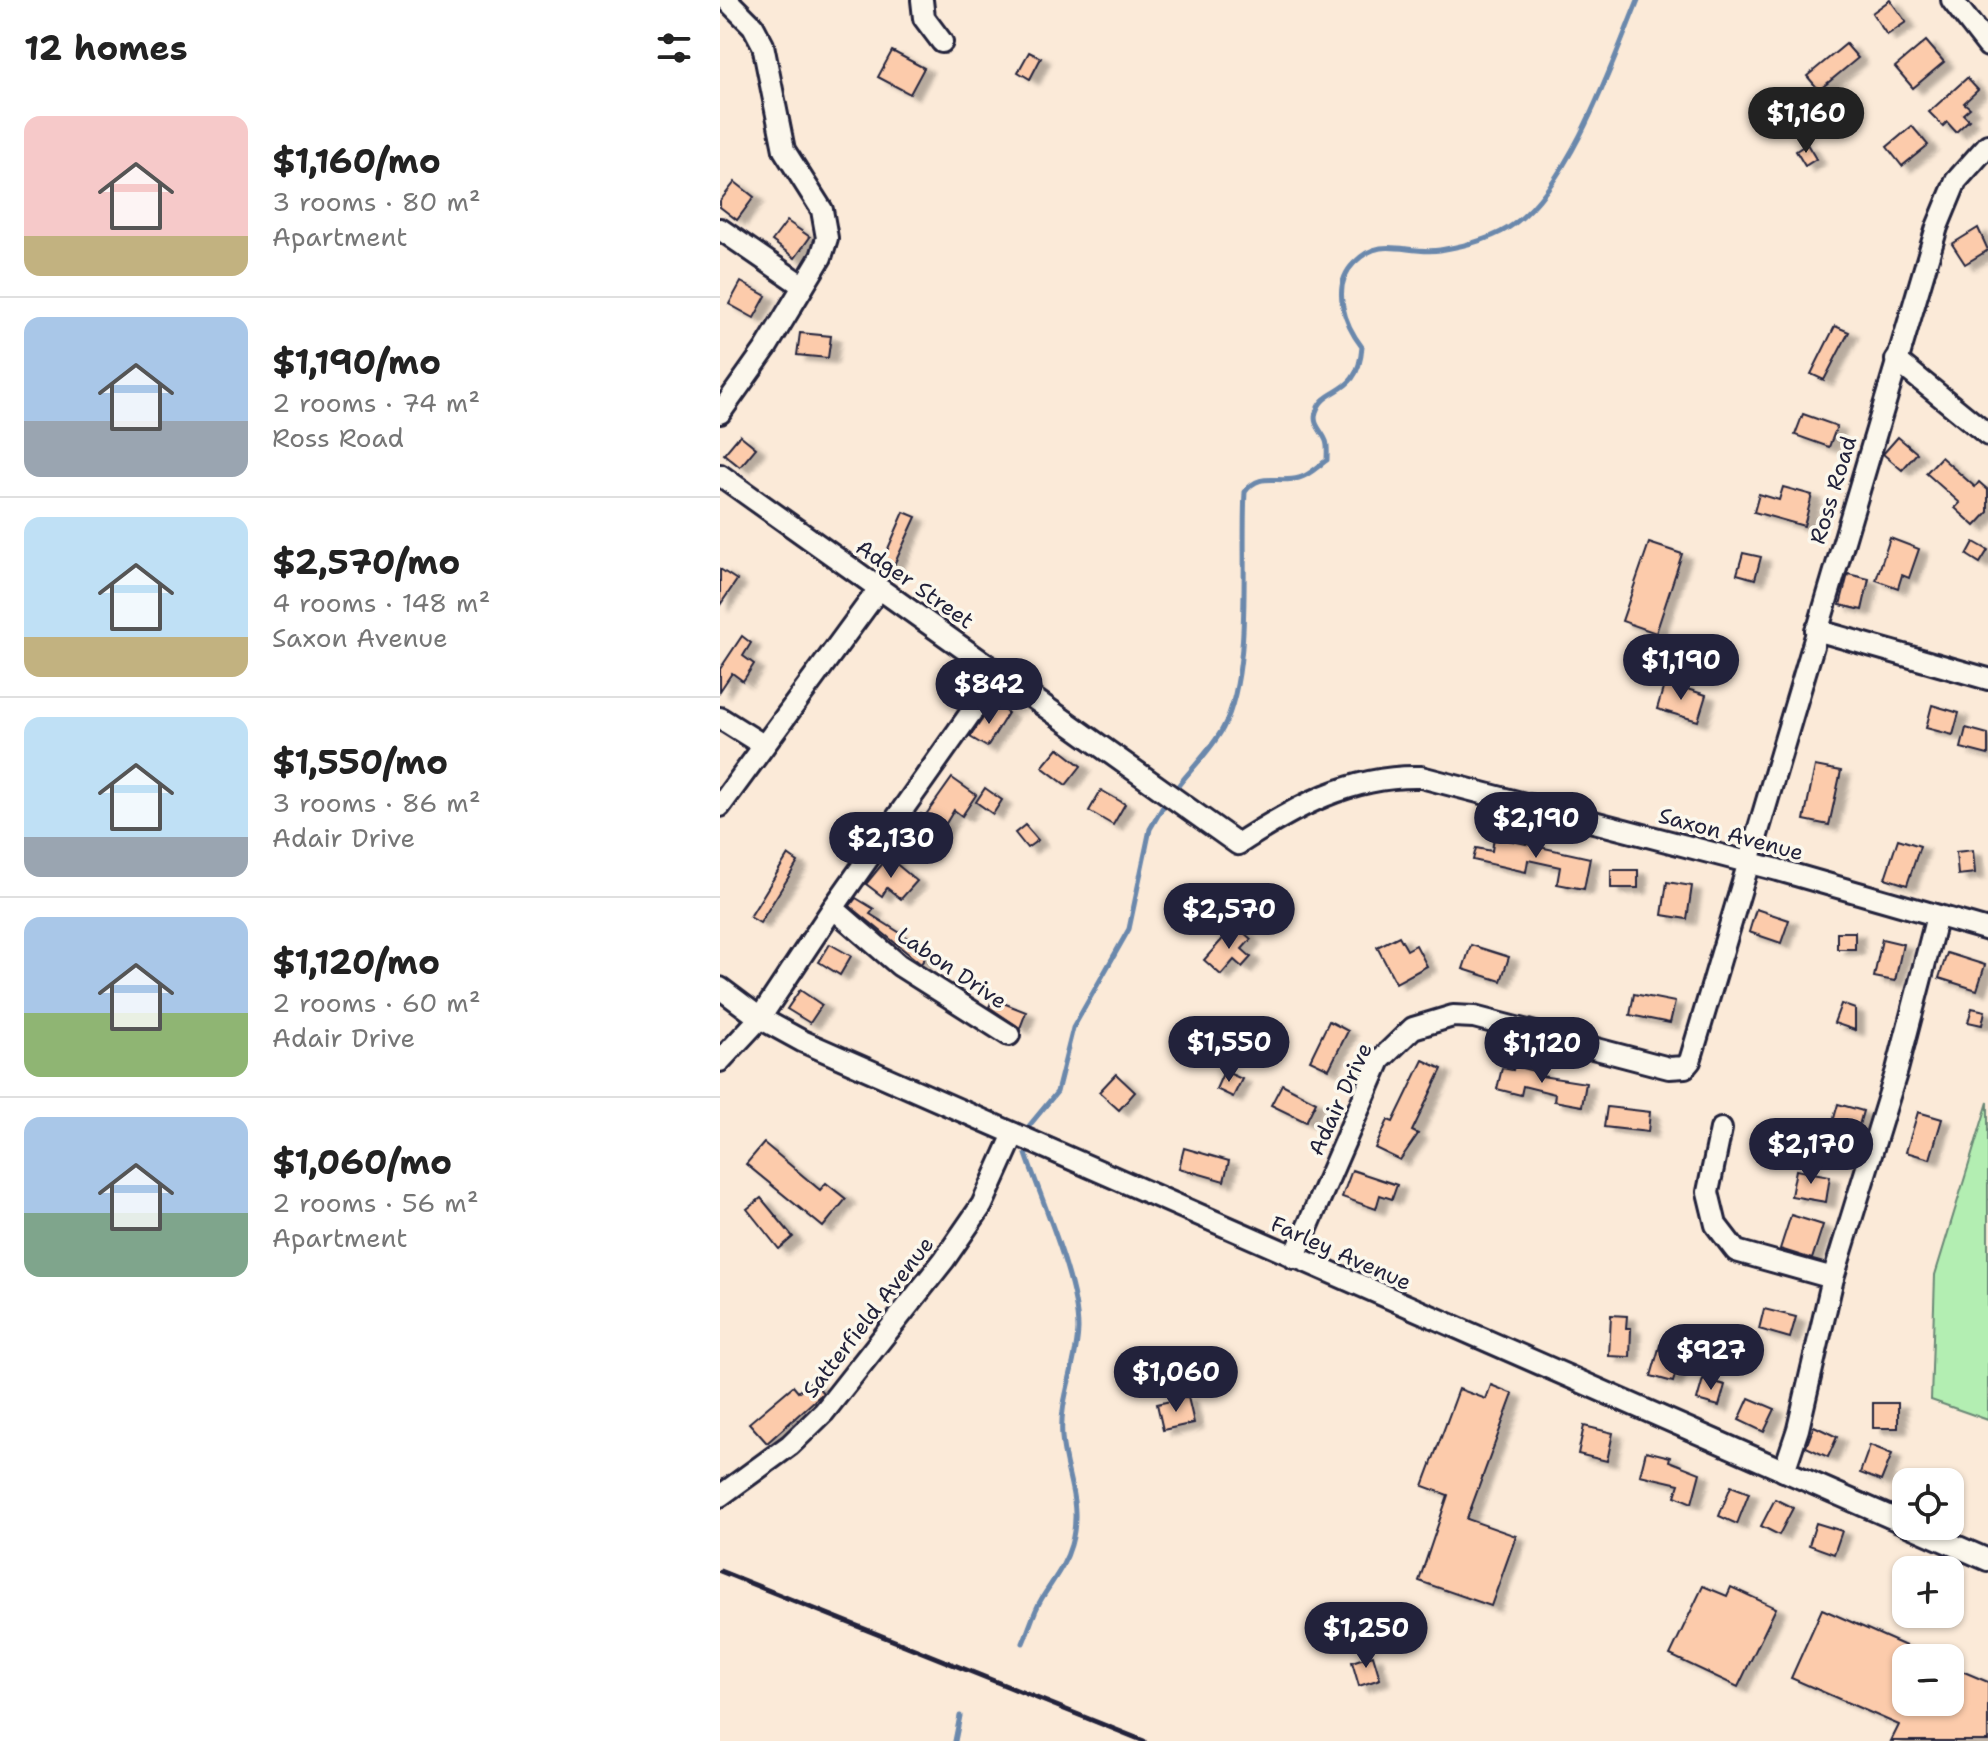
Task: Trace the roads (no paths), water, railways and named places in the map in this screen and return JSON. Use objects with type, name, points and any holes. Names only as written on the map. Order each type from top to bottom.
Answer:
[{"type":"street","points":[[720,413],[766,348],[825,248],[826,222],[814,196],[784,150],[763,45],[753,26],[727,0]]},
{"type":"street","points":[[922,0],[924,18],[942,42]]},
{"type":"street","points":[[1952,0],[1988,46]]},
{"type":"street","name":"Ross Road","points":[[1749,863],[1896,360],[1945,204],[1967,165],[1988,145]]},
{"type":"street","points":[[720,229],[803,286]]},
{"type":"street","points":[[1896,360],[1988,435]]},
{"type":"street","name":"Adger Street","points":[[720,475],[1238,844]]},
{"type":"street","points":[[720,806],[879,589]]},
{"type":"street","points":[[1816,630],[1988,679]]},
{"type":"street","points":[[720,1061],[760,1018],[833,908],[999,673]]},
{"type":"street","points":[[720,718],[763,745]]},
{"type":"street","name":"Saxon Avenue","points":[[1238,844],[1269,824],[1341,788],[1394,776],[1421,777],[1749,863],[1988,930]]},
{"type":"street","name":"Adair Drive","points":[[1294,1258],[1380,1060],[1413,1028],[1453,1016],[1474,1017],[1669,1068],[1685,1067],[1690,1061],[1749,863]]},
{"type":"street","name":"Labon Drive","points":[[833,908],[899,965],[1009,1035]]},
{"type":"street","points":[[1784,1471],[1798,1429],[1833,1278],[1897,1070],[1937,916]]},
{"type":"street","name":"Farley Avenue","points":[[720,988],[760,1018],[802,1041],[1892,1518]]},
{"type":"street","points":[[1721,1129],[1708,1192],[1716,1225],[1736,1251],[1833,1278]]},
{"type":"street","name":"Satterfield Avenue","points":[[720,1496],[790,1445],[824,1412],[944,1260],[982,1205],[1014,1134]]},
{"type":"street","name":"Farley Avenue","points":[[1942,1540],[1988,1560]]},
{"type":"waterway","points":[[1178,786],[1223,728],[1239,676],[1244,614],[1245,492],[1263,480],[1303,477],[1327,460],[1327,443],[1316,424],[1316,412],[1326,397],[1348,383],[1359,364],[1362,347],[1350,328],[1343,306],[1343,283],[1347,273],[1364,254],[1374,249],[1440,250],[1488,238],[1514,224],[1535,205],[1554,180],[1588,120],[1638,0]]},
{"type":"waterway","points":[[1024,1132],[1057,1092],[1073,1028],[1129,929],[1150,829],[1164,805]]},
{"type":"waterway","points":[[1023,1643],[1039,1603],[1065,1560],[1074,1530],[1074,1503],[1062,1423],[1078,1329],[1066,1265],[1026,1154]]},
{"type":"waterway","points":[[955,1741],[960,1716]]},
{"type":"railway","points":[[720,1571],[1144,1741]]}]
